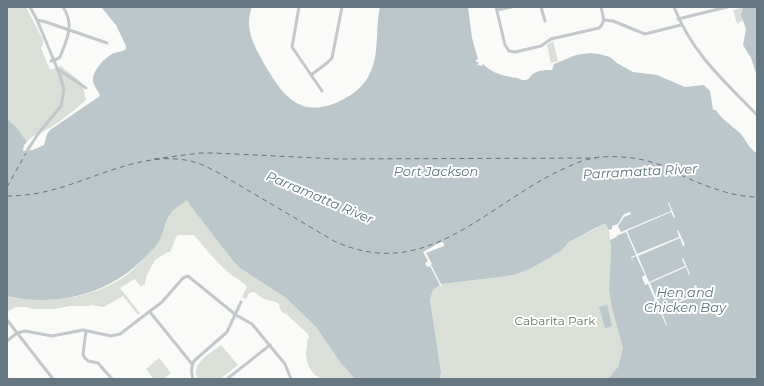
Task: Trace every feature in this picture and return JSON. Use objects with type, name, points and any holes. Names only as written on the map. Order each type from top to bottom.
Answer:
[{"type":"street","points":[[27,151],[38,134],[61,106],[64,90],[58,69],[30,7]]},
{"type":"street","points":[[53,60],[60,57],[69,31],[69,19],[63,7]]},
{"type":"street","points":[[299,7],[292,47],[322,90]]},
{"type":"street","points":[[311,75],[332,58],[342,7]]},
{"type":"street","points":[[511,7],[496,9],[505,46],[509,51],[515,52],[541,46],[551,39],[599,28],[604,22],[613,21],[646,34],[681,25]]},
{"type":"street","points":[[541,7],[545,21]]},
{"type":"street","points":[[601,7],[604,22]]},
{"type":"street","points":[[674,7],[681,25],[699,54],[757,115]]},
{"type":"street","points":[[678,19],[727,7]]},
{"type":"street","points":[[37,20],[107,44]]},
{"type":"street","points":[[58,69],[86,88]]},
{"type":"street","points":[[7,341],[17,333],[25,331],[52,336],[86,331],[106,335],[116,335],[125,331],[166,299],[182,278],[188,276],[236,315],[252,324],[286,366],[291,379]]},
{"type":"street","points":[[193,379],[191,372],[192,364],[197,358],[225,336],[241,302]]},
{"type":"street","points":[[150,312],[192,364]]},
{"type":"street","points":[[7,320],[53,379]]},
{"type":"street","points":[[86,331],[83,354],[84,357],[88,361],[98,363],[112,379]]},
{"type":"street","points":[[227,379],[270,345]]},
{"type":"green space","points":[[7,7],[26,7],[43,40],[43,45],[41,48],[50,70],[61,66],[82,83],[86,100],[68,115],[48,129],[35,135],[27,142],[7,119]]},
{"type":"green space","points":[[743,7],[741,15],[743,20],[737,24],[733,10]]},
{"type":"green space","points":[[553,41],[558,61],[551,63],[547,45]]},
{"type":"green space","points":[[187,199],[192,208],[234,262],[240,268],[286,298],[316,327],[340,362],[355,379],[324,379],[313,372],[309,366],[306,356],[307,341],[309,337],[308,334],[285,313],[284,314],[280,309],[279,304],[264,299],[253,292],[249,293],[246,299],[242,297],[247,287],[230,274],[194,235],[177,235],[170,252],[155,260],[146,277],[145,285],[140,286],[135,279],[120,288],[140,313],[138,315],[123,296],[104,307],[91,305],[70,306],[54,309],[33,309],[16,307],[7,312],[7,296],[42,300],[61,299],[80,296],[115,283],[130,273],[142,260],[165,228],[168,217]]},
{"type":"green space","name":"Cabarita Park","points":[[603,223],[606,223],[609,230],[611,250],[609,289],[623,348],[618,367],[608,379],[440,379],[441,372],[430,300],[433,290],[441,284],[513,275],[530,269],[561,251],[569,242],[597,228]]},
{"type":"green space","points":[[221,345],[238,365],[220,379],[198,379],[196,368],[202,359]]},
{"type":"green space","points":[[159,358],[171,373],[164,379],[154,379],[146,369]]},
{"type":"water","name":"Port Jackson","points":[[101,7],[252,7],[249,23],[252,38],[262,60],[277,85],[286,95],[297,103],[313,108],[328,106],[346,98],[355,92],[365,81],[370,73],[375,57],[380,7],[468,7],[472,38],[478,59],[476,62],[479,62],[477,66],[482,66],[483,64],[499,74],[522,80],[530,78],[532,75],[542,70],[552,70],[554,64],[576,55],[590,53],[610,57],[617,63],[633,72],[657,75],[685,87],[704,85],[710,91],[713,110],[716,110],[723,119],[739,132],[751,149],[757,153],[757,379],[608,379],[618,367],[623,348],[612,308],[609,289],[611,250],[609,230],[605,223],[569,242],[561,251],[530,269],[513,275],[441,284],[433,290],[430,300],[441,372],[440,379],[355,379],[340,362],[316,327],[286,298],[240,268],[234,262],[187,200],[171,213],[161,237],[153,249],[131,270],[115,281],[99,289],[63,299],[26,299],[7,296],[7,119],[16,127],[27,142],[24,145],[23,151],[33,150],[44,145],[47,134],[50,130],[100,96],[93,81],[93,77],[97,69],[110,55],[126,49],[116,25]]},
{"type":"water","points":[[743,7],[757,7],[757,76],[751,58],[743,45],[746,29],[741,15]]},
{"type":"water","points":[[607,305],[612,326],[605,328],[599,307]]},
{"type":"pier","points":[[668,203],[675,217],[674,218],[671,212],[627,231],[637,254],[679,237],[677,230],[685,245],[683,246],[680,238],[638,256],[649,282],[685,266],[682,259],[683,258],[690,274],[689,275],[686,267],[650,283],[661,309],[697,293],[694,286],[696,285],[699,294],[661,310],[666,325],[648,284],[645,285],[642,277],[645,275],[636,256],[632,258],[634,265],[631,257],[636,255],[626,232],[610,240],[609,230],[612,229],[612,226],[618,224],[624,214],[630,212],[631,214],[624,217],[618,226],[621,232],[671,211]]},
{"type":"pier","points":[[441,242],[444,243],[444,246],[426,253],[442,286],[441,287],[430,266],[427,267],[425,263],[428,261],[423,252]]},
{"type":"ferry route","points":[[7,187],[26,153]]},
{"type":"ferry route","points":[[154,159],[200,153],[337,159],[596,158]]},
{"type":"ferry route","points":[[7,196],[41,193],[146,161],[165,159],[184,160],[203,165],[217,172],[334,241],[365,251],[394,253],[422,248],[448,238],[549,176],[567,167],[593,158],[627,157],[641,159],[663,166],[712,188],[748,197],[757,197]]},
{"type":"water label","name":"Parramatta River","points":[[640,171]]},
{"type":"water label","name":"Parramatta River","points":[[320,197]]},
{"type":"water label","name":"Hen and Chicken Bay","points":[[685,300]]}]
